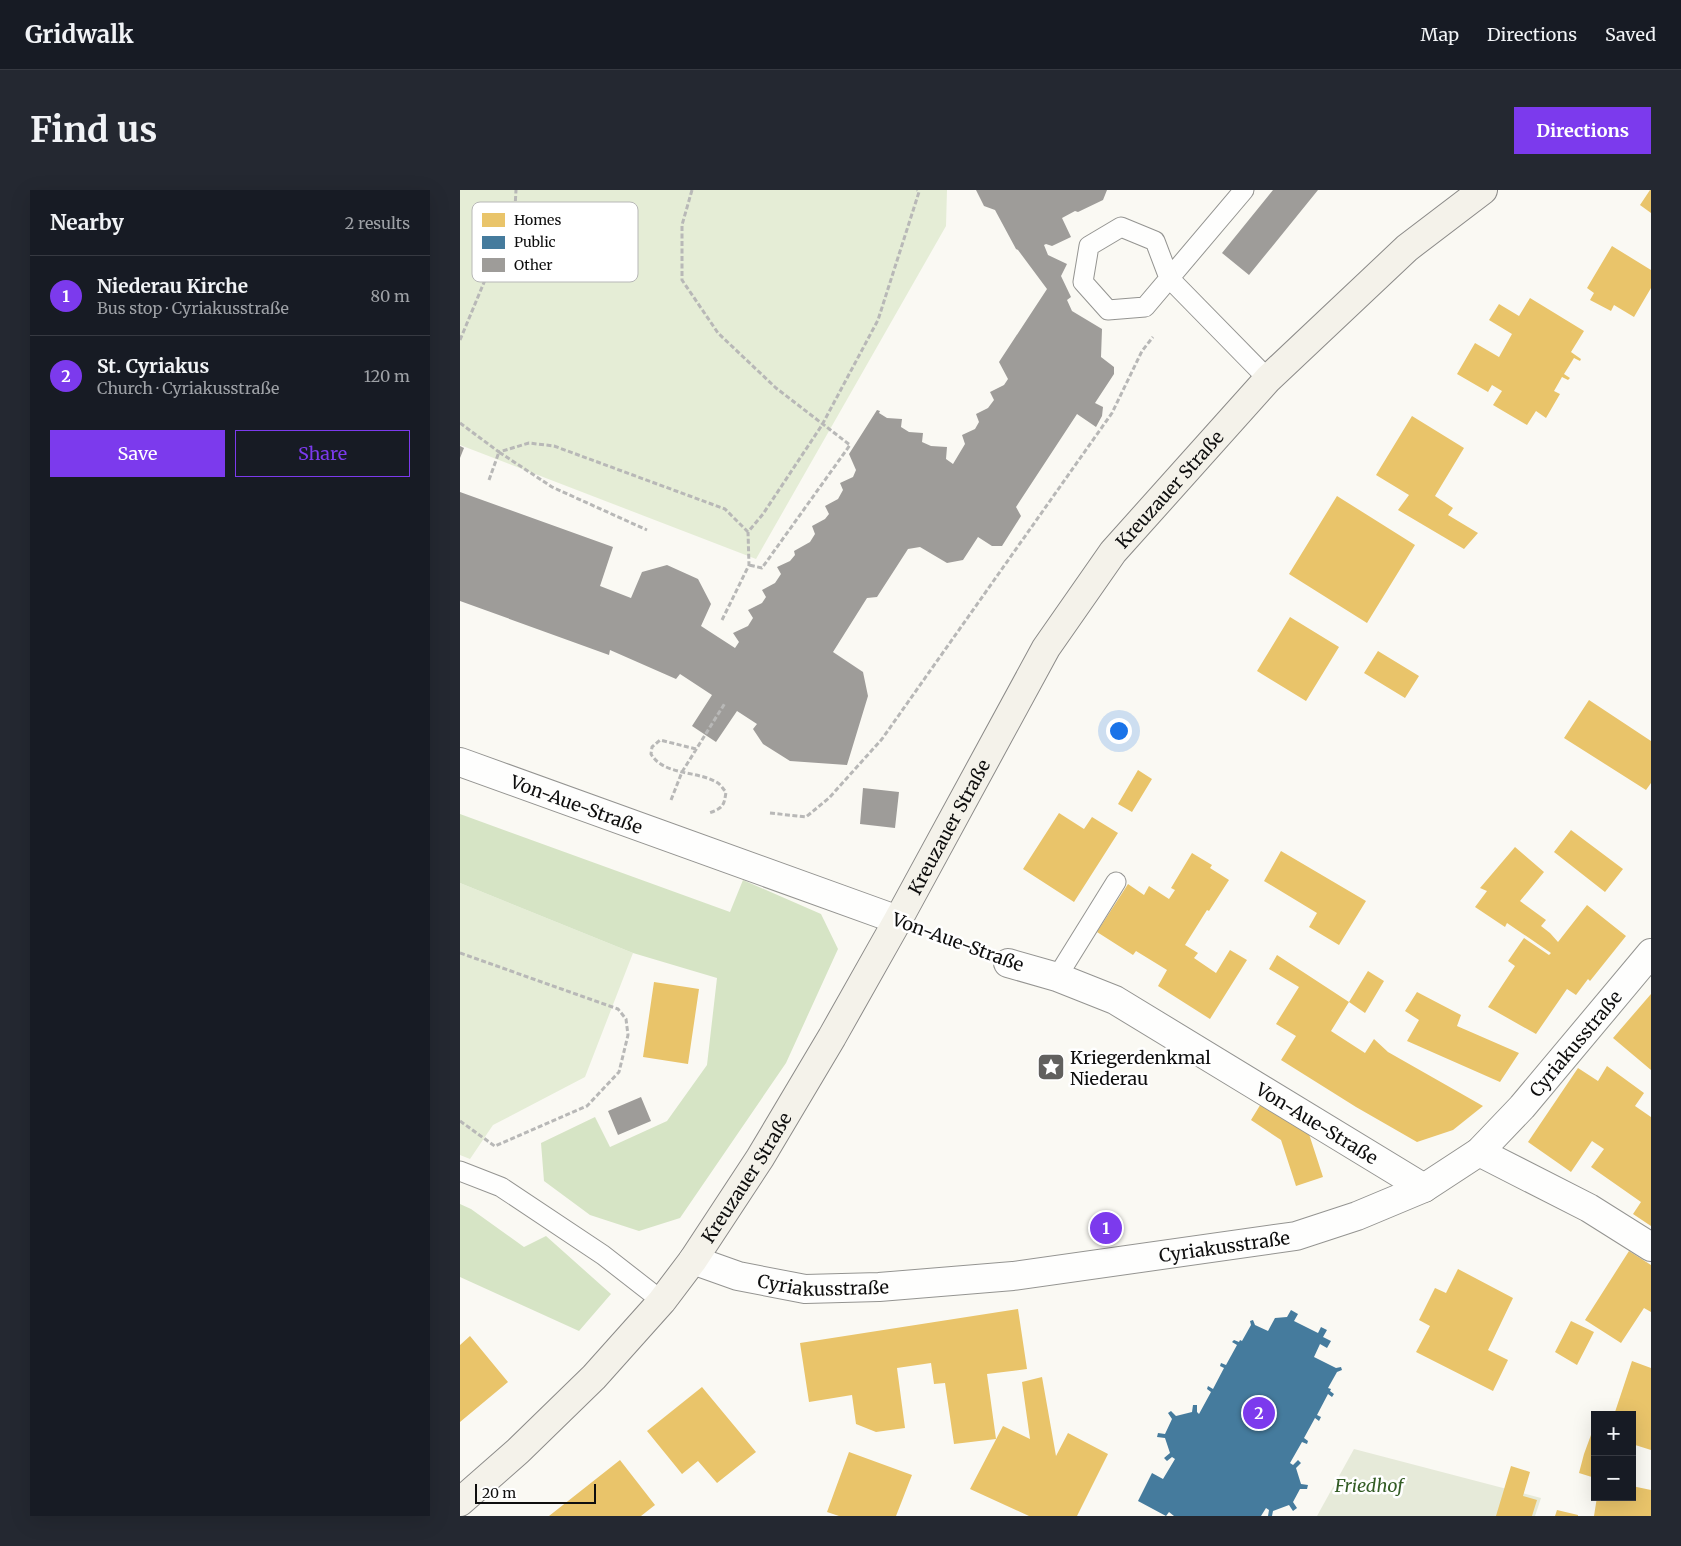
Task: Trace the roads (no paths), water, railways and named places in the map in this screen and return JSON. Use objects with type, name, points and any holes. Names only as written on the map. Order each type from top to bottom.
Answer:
[{"type":"main road","name":"Kreuzauer Straße","points":[[460,1502],[518,1452],[565,1407],[662,1301],[693,1260],[760,1158],[832,1037],[1046,648],[1113,552],[1268,379],[1407,248],[1483,190]]},
{"type":"street","name":"Von-Aue-Straße","points":[[460,762],[898,920]]},
{"type":"street","name":"Cyriakusstraße","points":[[693,1260],[738,1276],[805,1289],[879,1288],[1013,1276],[1296,1236],[1357,1216],[1424,1188],[1479,1152],[1522,1107],[1651,953]]},
{"type":"street","name":"Von-Aue-Straße","points":[[1008,963],[1057,977],[1115,1000],[1424,1188]]},
{"type":"street","points":[[1479,1152],[1588,1208],[1651,1247]]},
{"type":"lane","points":[[1244,190],[1169,278],[1145,307],[1108,310],[1083,282],[1089,246],[1121,227],[1155,242],[1169,278],[1268,379]]},
{"type":"lane","points":[[1057,977],[1116,882]]},
{"type":"lane","points":[[460,1171],[501,1186],[603,1255],[662,1301]]},
{"type":"place","name":"Kriegerdenkmal Niederau","points":[[1051,1067]]},
{"type":"place","name":"Niederau Kirche","points":[[1106,1228]]},
{"type":"place","name":"St. Cyriakus","points":[[1259,1413]]},
{"type":"park label","name":"Friedhof","points":[[1369,1485]]}]
